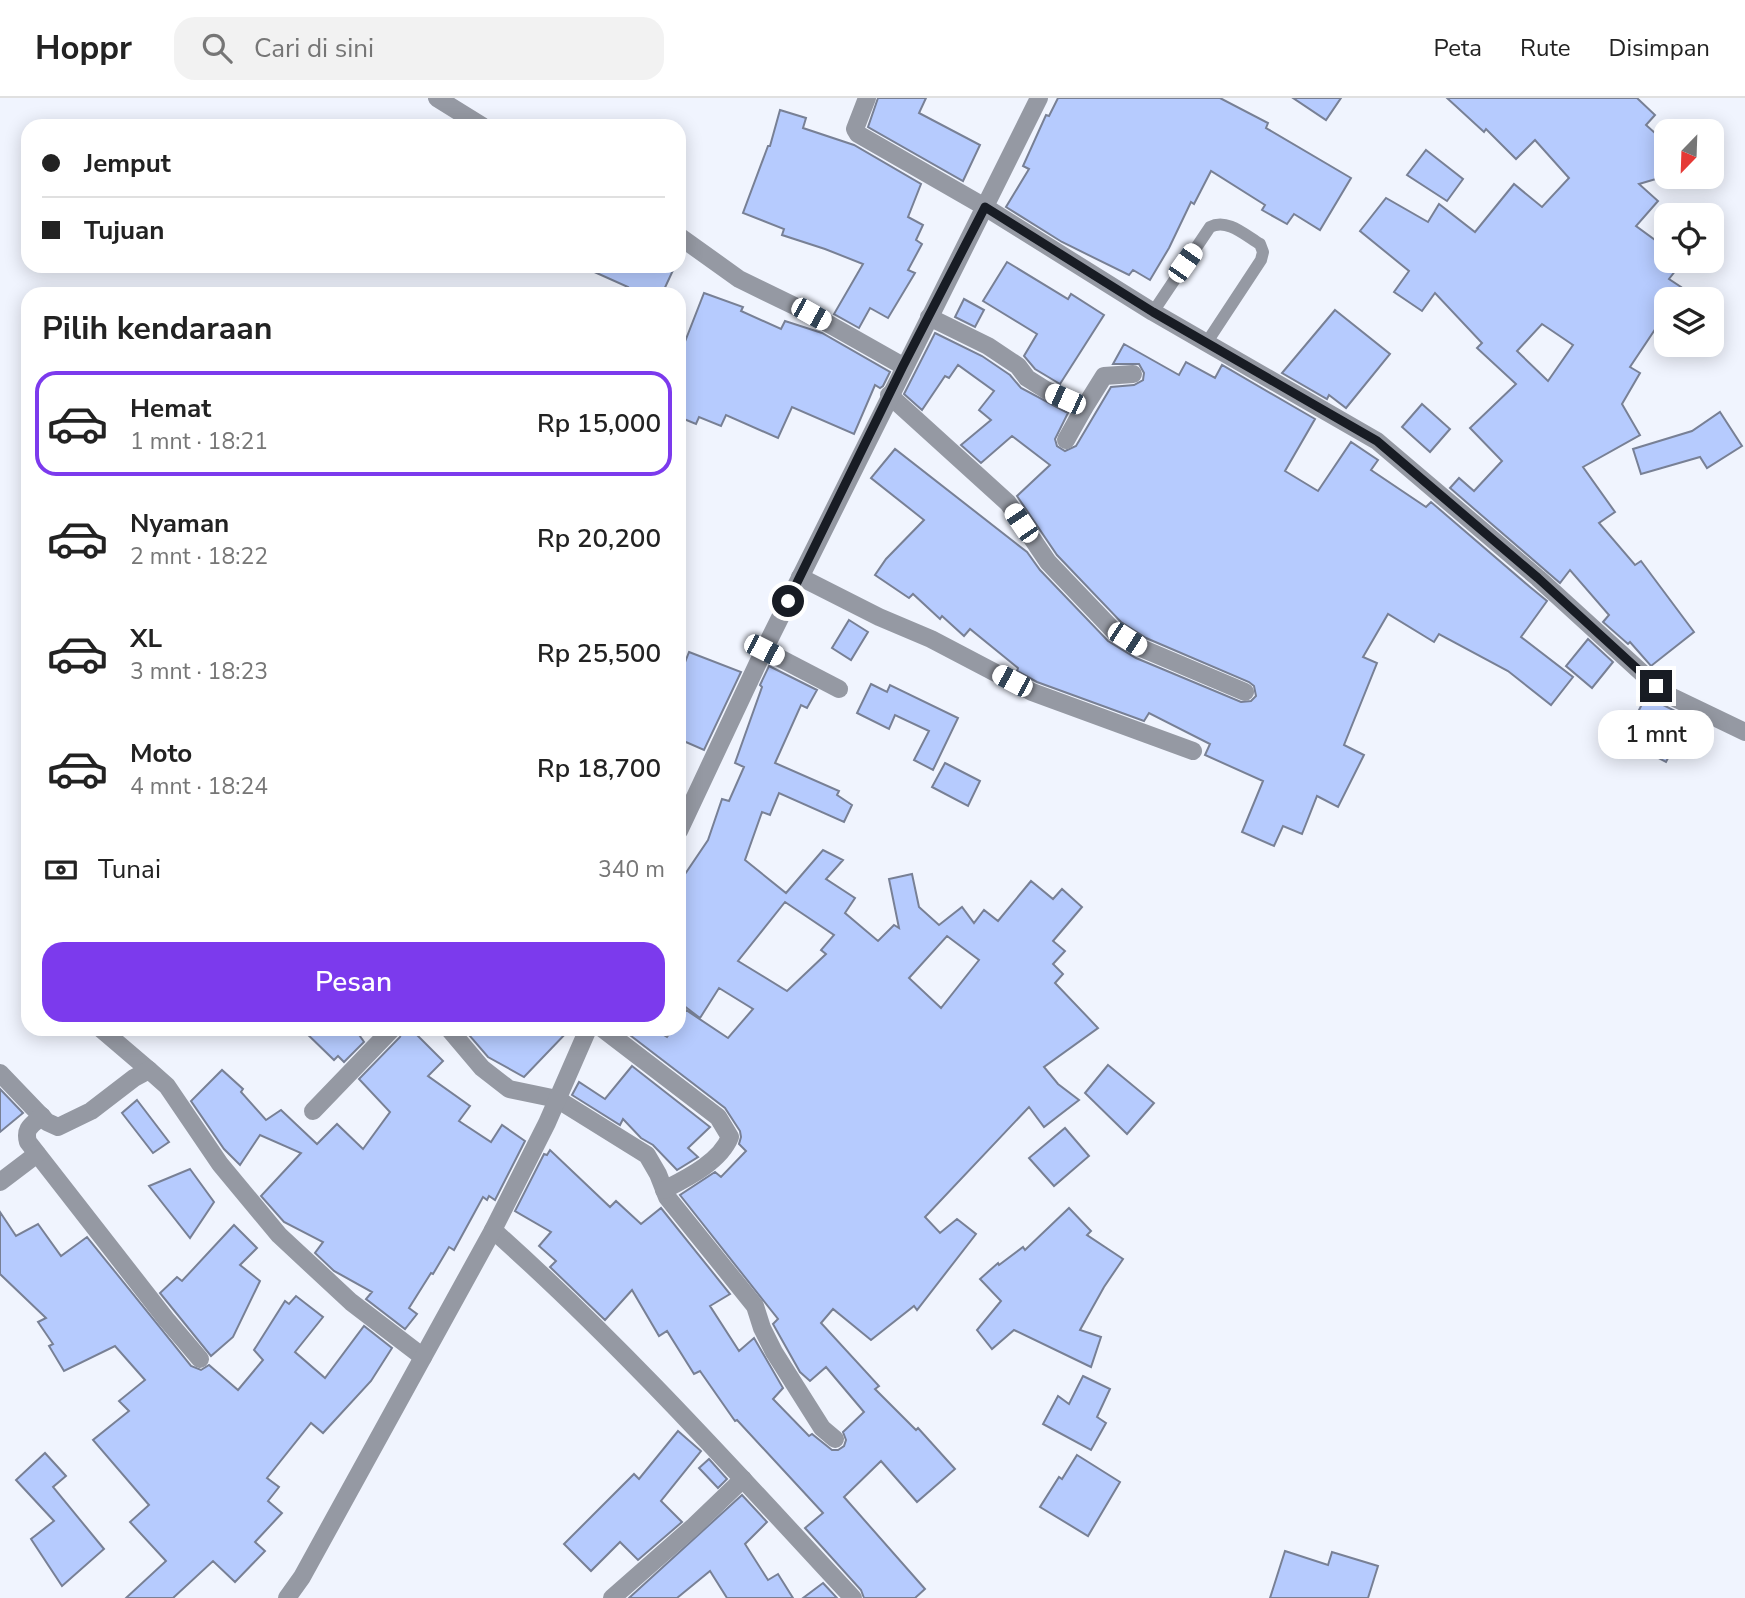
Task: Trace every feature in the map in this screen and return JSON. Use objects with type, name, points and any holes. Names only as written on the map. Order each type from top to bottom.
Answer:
[{"type":"street","points":[[437,98],[471,119]]},
{"type":"street","points":[[867,98],[856,132],[985,207],[1153,312],[1377,441],[1538,578],[1664,693],[1745,732]]},
{"type":"street","points":[[686,816],[903,366],[1038,98]]},
{"type":"street","points":[[686,241],[739,279],[811,314],[903,366]]},
{"type":"street","points":[[929,317],[988,346],[1018,366],[1027,378],[1045,390],[1084,408]]},
{"type":"street","points":[[1066,440],[1104,376],[1133,374]]},
{"type":"street","points":[[889,395],[1008,503],[1048,562],[1114,631],[1141,648],[1245,692]]},
{"type":"street","points":[[800,577],[879,617],[931,639],[1032,692],[1193,751]]},
{"type":"street","points":[[764,650],[839,689]]},
{"type":"street","points":[[109,1036],[167,1086],[220,1164],[279,1235],[351,1302],[423,1356]]},
{"type":"street","points":[[313,1111],[385,1036]]},
{"type":"street","points":[[455,1036],[482,1068],[509,1089],[556,1102],[647,1155],[678,1213],[755,1306],[774,1352],[822,1428],[835,1439]]},
{"type":"street","points":[[287,1598],[302,1577],[493,1230],[547,1123],[586,1036]]},
{"type":"street","points":[[612,1036],[718,1117],[729,1132],[728,1143],[718,1154],[690,1176],[664,1190]]},
{"type":"street","points":[[0,1073],[47,1122],[58,1127],[91,1111],[134,1078],[149,1070]]},
{"type":"street","points":[[42,1116],[28,1129],[28,1142],[200,1359]]},
{"type":"street","points":[[0,1182],[37,1154]]},
{"type":"street","points":[[493,1230],[628,1361],[743,1479],[853,1598]]},
{"type":"street","points":[[612,1598],[743,1479]]},
{"type":"lane","points":[[1153,312],[1210,227],[1218,223],[1226,224],[1261,244],[1263,253],[1207,342]]},
{"type":"building","points":[[878,98],[926,98],[919,113],[980,145],[963,181],[868,127]]},
{"type":"building","points":[[1058,98],[1220,98],[1268,123],[1266,128],[1351,178],[1320,230],[1294,214],[1287,224],[1262,210],[1265,205],[1211,171],[1194,204],[1191,202],[1150,280],[1133,270],[1129,275],[1062,242],[1006,207],[1029,169],[1023,166],[1046,115],[1049,116]]},
{"type":"building","points":[[1293,98],[1341,98],[1326,120]]},
{"type":"building","points":[[1447,98],[1637,98],[1655,115],[1646,125],[1654,132],[1654,180],[1639,184],[1658,201],[1636,226],[1654,239],[1654,273],[1674,273],[1669,279],[1681,287],[1654,287],[1654,331],[1630,367],[1640,373],[1622,404],[1640,435],[1583,467],[1615,512],[1599,523],[1635,565],[1641,561],[1694,632],[1651,666],[1630,642],[1628,644],[1603,622],[1609,615],[1570,570],[1560,583],[1450,488],[1459,478],[1474,491],[1502,461],[1470,428],[1516,384],[1477,348],[1482,343],[1435,293],[1422,311],[1394,292],[1409,271],[1360,231],[1386,198],[1428,222],[1439,204],[1475,232],[1514,184],[1542,207],[1569,178],[1535,140],[1516,159],[1486,129],[1484,132]],"holes":[[[1542,324],[1573,345],[1548,381],[1517,351]]]},
{"type":"building","points":[[780,110],[806,118],[803,128],[854,145],[921,184],[908,217],[923,225],[916,240],[922,244],[908,270],[915,273],[888,318],[870,308],[859,328],[834,314],[863,264],[782,235],[784,229],[743,213],[770,146]]},
{"type":"building","points":[[1426,150],[1463,179],[1447,201],[1407,175]]},
{"type":"building","points":[[1007,262],[1068,299],[1071,294],[1104,315],[1060,384],[1035,369],[1024,356],[1037,334],[983,301]]},
{"type":"building","points":[[597,273],[672,273],[665,287],[628,287]]},
{"type":"building","points":[[704,293],[743,307],[741,311],[781,329],[785,321],[822,333],[890,372],[883,386],[880,388],[875,385],[854,434],[792,407],[778,438],[726,415],[721,426],[699,417],[696,424],[686,420],[686,339]]},
{"type":"building","points":[[964,299],[984,310],[975,327],[955,317]]},
{"type":"building","points":[[1335,310],[1390,354],[1346,408],[1329,395],[1327,399],[1282,373]]},
{"type":"building","points":[[935,333],[982,356],[1010,375],[1021,388],[1068,413],[1055,439],[1057,446],[1065,451],[1076,446],[1111,387],[1134,385],[1143,380],[1144,373],[1139,364],[1113,364],[1124,344],[1179,375],[1186,362],[1215,378],[1222,365],[1315,419],[1285,471],[1318,491],[1351,442],[1378,460],[1371,470],[1426,507],[1431,502],[1547,601],[1521,637],[1573,677],[1551,705],[1508,671],[1439,634],[1434,642],[1388,614],[1363,657],[1377,663],[1344,745],[1364,755],[1338,807],[1317,796],[1302,834],[1283,826],[1274,846],[1242,832],[1263,781],[1205,755],[1210,744],[1149,713],[1144,721],[1037,682],[1017,671],[1018,668],[970,629],[964,636],[942,616],[940,619],[913,594],[909,598],[875,575],[886,559],[924,520],[871,478],[895,449],[1027,552],[1040,570],[1108,641],[1136,658],[1241,702],[1251,701],[1256,696],[1254,686],[1249,682],[1146,638],[1121,622],[1057,555],[1017,496],[1050,465],[1012,436],[981,463],[961,445],[991,420],[979,410],[994,391],[958,365],[949,378],[945,376],[922,410],[904,394]]},
{"type":"building","points":[[1422,404],[1450,429],[1430,452],[1402,427]]},
{"type":"building","points":[[1720,412],[1742,446],[1707,468],[1700,457],[1641,474],[1633,449],[1692,431]]},
{"type":"building","points":[[849,620],[868,632],[851,660],[832,648]]},
{"type":"building","points":[[1588,639],[1613,662],[1592,688],[1566,666]]},
{"type":"building","points":[[689,652],[741,672],[704,750],[686,742],[686,660]]},
{"type":"building","points":[[769,666],[817,690],[807,708],[801,705],[775,763],[839,791],[837,795],[852,805],[844,822],[779,793],[770,815],[762,812],[745,860],[786,893],[823,850],[843,860],[826,879],[855,898],[845,913],[878,941],[894,925],[899,928],[889,879],[912,874],[919,907],[939,925],[962,907],[974,923],[984,910],[998,921],[1031,881],[1053,899],[1062,889],[1082,907],[1053,941],[1065,951],[1053,964],[1063,974],[1055,983],[1098,1028],[1044,1067],[1058,1084],[1079,1100],[1044,1127],[1029,1107],[925,1217],[940,1233],[957,1219],[976,1234],[917,1310],[914,1306],[871,1340],[833,1309],[821,1323],[879,1386],[875,1389],[916,1430],[918,1428],[955,1469],[917,1502],[881,1461],[844,1497],[925,1589],[915,1598],[864,1598],[861,1590],[805,1528],[823,1513],[737,1420],[735,1421],[700,1371],[694,1374],[667,1331],[659,1336],[632,1290],[605,1320],[550,1267],[556,1261],[539,1246],[551,1232],[515,1211],[544,1154],[547,1155],[550,1150],[610,1207],[616,1201],[641,1224],[661,1208],[730,1294],[710,1306],[739,1351],[754,1338],[783,1388],[773,1399],[809,1436],[812,1434],[832,1450],[844,1446],[846,1440],[843,1432],[864,1412],[826,1367],[810,1381],[800,1372],[773,1324],[778,1319],[680,1195],[715,1172],[721,1177],[746,1151],[739,1144],[740,1131],[725,1108],[631,1036],[686,1036],[686,1010],[728,1038],[753,1009],[719,988],[700,1018],[686,1007],[686,873],[708,840],[722,799],[729,801],[744,767],[735,763],[762,687],[760,685]],"holes":[[[785,902],[834,935],[821,950],[826,954],[787,991],[738,961]],[[947,936],[979,960],[941,1008],[909,978]]]},
{"type":"building","points":[[871,684],[887,692],[890,685],[958,718],[933,770],[914,760],[929,731],[895,715],[889,729],[857,713]]},
{"type":"building","points":[[1647,694],[1689,718],[1666,762],[1624,740]]},
{"type":"building","points":[[945,763],[980,781],[968,806],[932,787]]},
{"type":"building","points":[[309,1036],[360,1036],[364,1042],[344,1062],[338,1056],[334,1060]]},
{"type":"building","points":[[418,1036],[443,1061],[428,1076],[470,1106],[459,1121],[491,1142],[502,1125],[525,1141],[495,1200],[489,1196],[487,1200],[483,1197],[454,1250],[449,1247],[433,1274],[431,1273],[409,1308],[417,1314],[405,1329],[366,1299],[372,1292],[334,1271],[315,1253],[323,1242],[284,1222],[261,1196],[301,1153],[260,1135],[240,1165],[224,1149],[191,1101],[222,1070],[243,1089],[241,1092],[266,1120],[281,1110],[317,1144],[337,1124],[363,1149],[390,1112],[359,1079],[400,1037]]},
{"type":"building","points":[[470,1036],[563,1036],[524,1077],[488,1057]]},
{"type":"building","points":[[1108,1065],[1154,1103],[1127,1134],[1085,1093]]},
{"type":"building","points":[[632,1066],[710,1127],[688,1148],[698,1157],[677,1170],[623,1119],[620,1125],[572,1095],[579,1082],[605,1099]]},
{"type":"building","points":[[0,1089],[23,1113],[0,1132]]},
{"type":"building","points":[[137,1100],[169,1142],[153,1153],[122,1113]]},
{"type":"building","points":[[1065,1128],[1089,1156],[1054,1186],[1029,1158]]},
{"type":"building","points":[[190,1169],[214,1202],[190,1238],[149,1186]]},
{"type":"building","points":[[1069,1208],[1091,1231],[1087,1235],[1123,1259],[1080,1330],[1101,1337],[1091,1367],[1014,1330],[992,1349],[977,1330],[1001,1301],[980,1279],[998,1263],[999,1265],[1023,1247],[1025,1250]]},
{"type":"building","points":[[0,1212],[16,1236],[38,1224],[61,1256],[87,1237],[191,1366],[201,1370],[209,1365],[238,1390],[263,1360],[254,1350],[285,1301],[289,1304],[296,1296],[323,1317],[295,1352],[325,1378],[364,1326],[392,1348],[371,1381],[323,1433],[311,1423],[267,1478],[279,1487],[268,1501],[282,1513],[255,1542],[265,1551],[235,1582],[213,1561],[173,1598],[126,1598],[166,1561],[130,1522],[149,1505],[93,1440],[129,1411],[119,1401],[145,1380],[115,1346],[64,1371],[49,1346],[53,1344],[38,1322],[46,1318],[0,1274]]},
{"type":"building","points":[[234,1225],[257,1248],[240,1265],[260,1281],[233,1337],[211,1356],[160,1293],[177,1277],[182,1281]]},
{"type":"building","points":[[1083,1376],[1110,1389],[1097,1417],[1106,1423],[1091,1450],[1043,1424],[1058,1396],[1069,1404]]},
{"type":"building","points":[[678,1431],[701,1451],[661,1501],[682,1522],[638,1560],[620,1542],[591,1571],[564,1544],[634,1474],[639,1479]]},
{"type":"building","points":[[45,1453],[66,1476],[53,1487],[104,1549],[62,1586],[31,1539],[54,1521],[16,1480]]},
{"type":"building","points":[[1077,1455],[1120,1482],[1088,1536],[1040,1507]]},
{"type":"building","points":[[709,1459],[727,1479],[718,1488],[699,1468]]},
{"type":"building","points":[[742,1495],[767,1522],[745,1544],[768,1580],[778,1574],[793,1598],[727,1598],[710,1571],[677,1598],[629,1598]]},
{"type":"building","points":[[1285,1551],[1328,1565],[1332,1552],[1378,1566],[1368,1598],[1270,1598]]},
{"type":"building","points":[[823,1583],[837,1598],[803,1598]]},
{"type":"route","points":[[788,601],[903,366],[985,207],[1153,312],[1377,441],[1538,578],[1656,686]]}]
